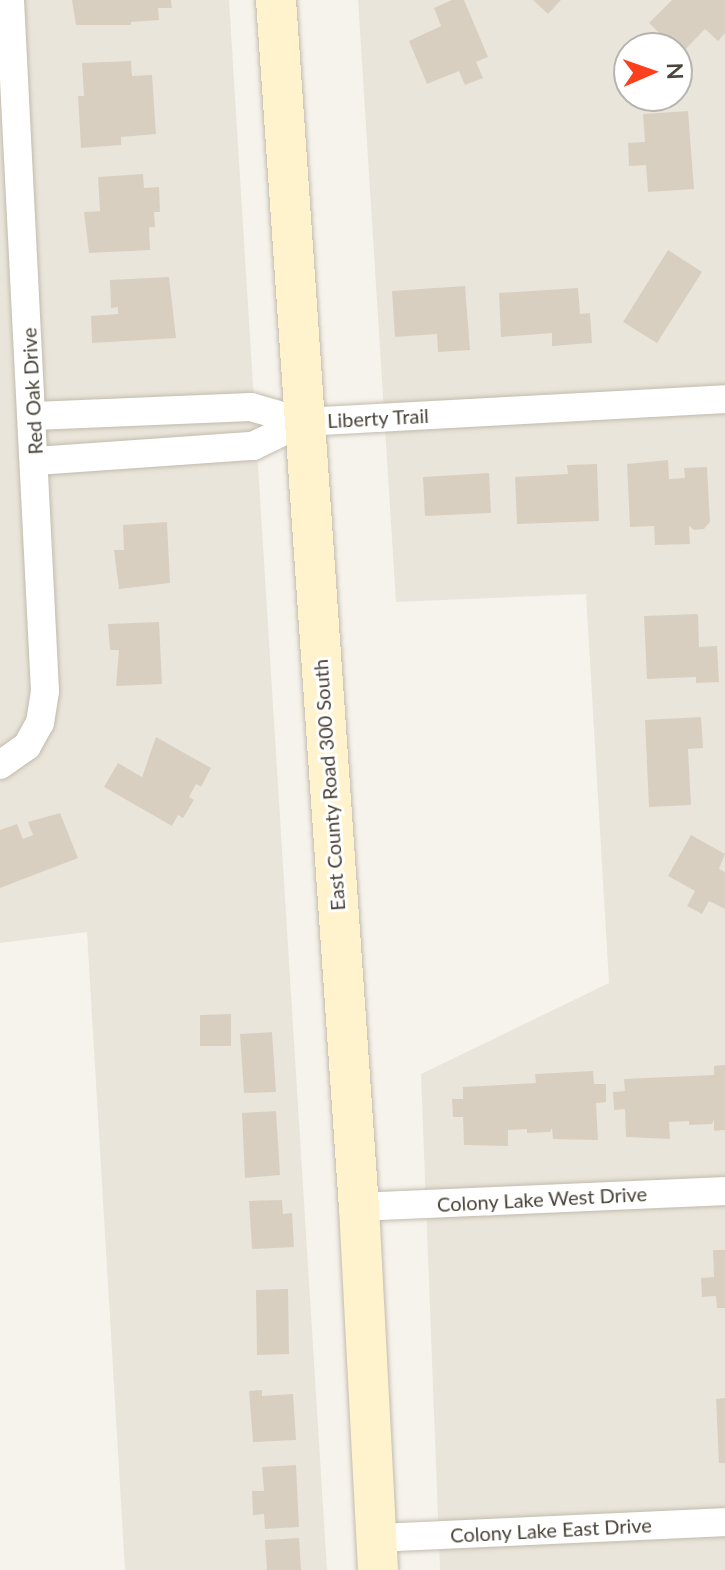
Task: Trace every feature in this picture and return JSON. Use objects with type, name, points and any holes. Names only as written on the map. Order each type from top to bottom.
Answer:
[{"type":"street","name":"Red Oak Drive","points":[[0,765],[27,746],[40,723],[45,691],[34,416],[10,0]]},
{"type":"street","name":"East County Road 300 South","points":[[276,0],[359,1207],[378,1554]]},
{"type":"street","name":"Liberty Trail","points":[[36,461],[253,446],[303,422],[725,399]]},
{"type":"street","points":[[34,416],[251,407],[303,422]]},
{"type":"street","name":"Colony Lake West Drive","points":[[359,1207],[725,1191]]},
{"type":"street","name":"Colony Lake East Drive","points":[[378,1554],[725,1522]]},
{"type":"shaded area","points":[[0,0],[229,0],[327,1570],[125,1570],[87,932],[0,943]]},
{"type":"shaded area","points":[[358,0],[725,0],[725,1570],[440,1570],[421,1074],[609,983],[586,594],[396,602]]},
{"type":"building","points":[[72,0],[171,0],[172,8],[158,8],[159,20],[131,22],[131,25],[76,25]]},
{"type":"building","points":[[452,0],[464,0],[488,57],[476,62],[483,78],[465,85],[459,71],[427,84],[409,41],[441,26],[434,8]]},
{"type":"building","points":[[533,0],[561,0],[548,14]]},
{"type":"building","points":[[672,0],[725,0],[725,33],[718,41],[705,29],[693,42],[693,32],[658,32],[649,23]]},
{"type":"building","points":[[131,61],[132,76],[152,75],[156,134],[121,137],[121,145],[81,148],[78,96],[84,96],[82,63]]},
{"type":"building","points":[[688,112],[694,189],[648,192],[646,165],[629,166],[628,143],[645,142],[643,114]]},
{"type":"building","points":[[143,174],[144,188],[159,187],[160,212],[154,212],[155,227],[149,227],[150,250],[89,253],[84,212],[100,211],[98,177]]},
{"type":"building","points":[[668,250],[702,272],[657,343],[623,322]]},
{"type":"building","points":[[169,277],[176,338],[92,343],[91,316],[118,314],[118,307],[111,308],[110,280]]},
{"type":"building","points":[[465,286],[470,350],[438,352],[437,334],[395,337],[392,291]]},
{"type":"building","points":[[578,288],[580,314],[590,313],[592,343],[552,346],[552,333],[501,337],[499,293]]},
{"type":"building","points":[[668,460],[669,479],[685,478],[684,468],[707,467],[710,522],[704,529],[694,530],[689,526],[690,544],[655,545],[654,526],[630,527],[627,464]]},
{"type":"building","points":[[597,464],[599,521],[517,524],[515,477],[568,474],[567,465]]},
{"type":"building","points":[[489,473],[491,513],[425,516],[423,477]]},
{"type":"building","points":[[167,522],[170,583],[119,589],[114,550],[124,550],[123,525]]},
{"type":"building","points":[[698,614],[699,647],[717,646],[719,682],[696,683],[696,677],[647,679],[644,616]]},
{"type":"building","points":[[159,622],[162,684],[116,686],[119,650],[110,650],[108,624]]},
{"type":"building","points":[[701,717],[703,748],[688,749],[691,805],[649,807],[645,720]]},
{"type":"building","points":[[156,737],[211,768],[201,787],[196,784],[189,797],[194,800],[183,818],[178,815],[172,826],[104,787],[118,763],[142,777]]},
{"type":"building","points":[[60,813],[78,858],[0,888],[0,830],[17,824],[23,839],[33,835],[28,822]]},
{"type":"building","points":[[691,835],[725,854],[719,869],[725,872],[725,909],[709,901],[702,914],[687,906],[695,891],[668,876]]},
{"type":"building","points":[[231,1014],[231,1046],[200,1046],[200,1015]]},
{"type":"building","points":[[272,1032],[276,1092],[244,1093],[240,1034]]},
{"type":"building","points":[[725,1065],[725,1130],[714,1131],[714,1120],[712,1124],[669,1122],[670,1139],[626,1137],[625,1109],[614,1110],[613,1092],[625,1091],[624,1079],[714,1075],[714,1066]]},
{"type":"building","points":[[593,1071],[594,1084],[606,1084],[606,1102],[596,1103],[598,1140],[553,1139],[552,1128],[550,1132],[508,1130],[508,1146],[464,1145],[463,1117],[453,1117],[452,1099],[463,1099],[463,1087],[536,1083],[535,1074]]},
{"type":"building","points":[[276,1111],[280,1175],[245,1178],[242,1113]]},
{"type":"building","points":[[282,1200],[283,1214],[292,1213],[294,1247],[252,1249],[249,1201]]},
{"type":"building","points":[[713,1250],[725,1250],[725,1308],[717,1308],[716,1296],[702,1297],[701,1278],[714,1277]]},
{"type":"building","points":[[288,1289],[289,1354],[257,1355],[256,1290]]},
{"type":"building","points":[[262,1390],[262,1396],[293,1394],[296,1440],[253,1442],[249,1391]]},
{"type":"building","points":[[725,1398],[725,1463],[719,1463],[716,1399]]},
{"type":"building","points":[[296,1465],[299,1527],[265,1529],[264,1514],[253,1515],[252,1491],[264,1491],[262,1467]]},
{"type":"building","points":[[299,1538],[301,1570],[267,1570],[265,1540]]}]
